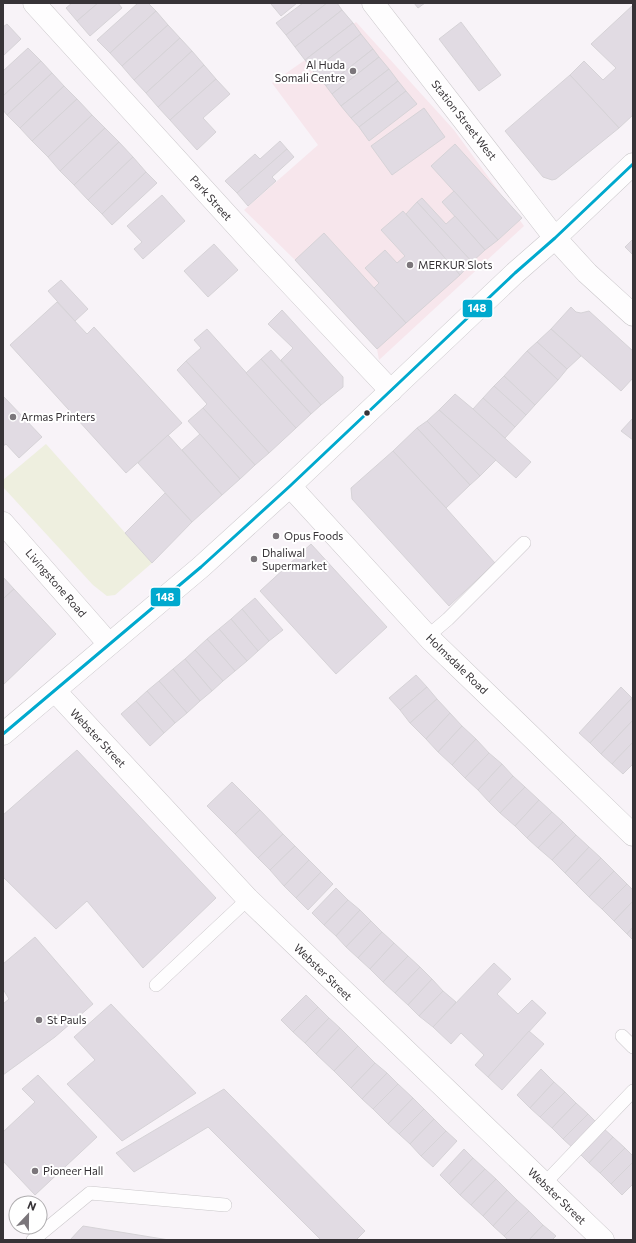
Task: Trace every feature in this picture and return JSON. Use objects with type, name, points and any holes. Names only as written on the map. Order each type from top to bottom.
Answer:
[{"type":"street","name":"Park Street","points":[[34,3],[256,248],[391,391]]},
{"type":"street","name":"Station Street West","points":[[373,3],[555,238],[586,273],[633,315]]},
{"type":"street","points":[[3,734],[201,567],[290,486],[515,273],[555,238],[633,164]]},
{"type":"street","name":"Holmsdale Road","points":[[290,486],[428,636],[633,835]]},
{"type":"street","name":"Livingstone Road","points":[[3,523],[109,644]]},
{"type":"street","name":"Webster Street","points":[[55,691],[248,899],[603,1240]]},
{"type":"lane","points":[[428,636],[448,620],[524,543]]},
{"type":"lane","points":[[156,986],[248,899]]},
{"type":"lane","points":[[622,1036],[633,1046]]},
{"type":"lane","points":[[544,1184],[633,1091]]},
{"type":"lane","points":[[34,1240],[90,1193],[225,1205]]},
{"type":"shaded area","points":[[356,22],[454,130],[524,226],[379,360],[377,349],[295,260],[244,210],[318,145],[272,83]]},
{"type":"green space","points":[[46,444],[152,563],[115,595],[107,596],[93,585],[3,487],[3,480]]},
{"type":"building","points":[[72,3],[98,3],[77,21],[66,8]]},
{"type":"building","points":[[98,3],[118,3],[122,8],[90,36],[77,21]]},
{"type":"building","points":[[138,3],[148,3],[156,11],[110,53],[97,40]]},
{"type":"building","points":[[297,3],[281,16],[271,4]]},
{"type":"building","points":[[303,3],[327,3],[286,35],[276,23]]},
{"type":"building","points":[[327,3],[337,3],[342,10],[295,47],[286,35]]},
{"type":"building","points":[[414,3],[425,3],[418,8]]},
{"type":"building","points":[[633,5],[633,115],[619,128],[570,75],[584,61],[603,80],[616,68],[591,44]]},
{"type":"building","points":[[342,10],[353,23],[305,60],[295,47]]},
{"type":"building","points":[[156,11],[168,25],[122,66],[110,53]]},
{"type":"building","points":[[461,22],[501,75],[479,91],[439,39]]},
{"type":"building","points":[[353,23],[361,34],[313,71],[305,60]]},
{"type":"building","points":[[7,24],[21,39],[3,56],[3,27]]},
{"type":"building","points":[[168,25],[180,38],[134,80],[122,66]]},
{"type":"building","points":[[361,34],[373,49],[326,86],[313,71]]},
{"type":"building","points":[[180,38],[192,51],[146,93],[134,80]]},
{"type":"building","points":[[28,48],[41,61],[3,96],[3,71]]},
{"type":"building","name":"Al Huda Somali Centre","points":[[373,49],[379,57],[332,94],[326,86]]},
{"type":"building","points":[[192,51],[204,65],[158,107],[146,93]]},
{"type":"building","points":[[379,57],[389,69],[341,106],[332,94]]},
{"type":"building","points":[[41,61],[52,73],[7,115],[3,110],[3,96]]},
{"type":"building","points":[[204,65],[216,79],[170,120],[158,107]]},
{"type":"building","points":[[389,69],[398,81],[351,118],[341,106]]},
{"type":"building","points":[[52,73],[64,86],[20,128],[7,115]]},
{"type":"building","points":[[570,75],[619,128],[556,179],[552,180],[543,177],[505,131]]},
{"type":"building","points":[[216,79],[230,94],[203,118],[216,132],[197,150],[170,120]]},
{"type":"building","points":[[398,81],[406,91],[359,127],[351,118]]},
{"type":"building","points":[[64,86],[77,99],[32,141],[20,128]]},
{"type":"building","points":[[406,91],[417,104],[369,141],[359,127]]},
{"type":"building","points":[[77,99],[92,115],[48,157],[32,141]]},
{"type":"building","points":[[424,108],[445,137],[392,175],[371,146]]},
{"type":"building","points":[[92,115],[105,128],[60,171],[48,157]]},
{"type":"building","points":[[105,128],[119,142],[74,185],[60,171]]},
{"type":"building","points":[[280,141],[287,149],[237,193],[225,181],[255,154],[260,159]]},
{"type":"building","points":[[119,142],[133,157],[88,200],[74,185]]},
{"type":"building","points":[[455,144],[522,218],[498,240],[431,166]]},
{"type":"building","points":[[287,149],[294,157],[272,177],[276,181],[248,206],[237,193]]},
{"type":"building","points":[[133,157],[146,172],[102,214],[88,200]]},
{"type":"building","points":[[146,172],[157,183],[112,225],[102,214]]},
{"type":"building","points":[[454,191],[498,240],[485,250],[442,202]]},
{"type":"building","points":[[162,195],[185,221],[143,259],[134,249],[142,242],[127,226]]},
{"type":"building","points":[[422,198],[446,224],[455,216],[485,250],[472,262],[417,202]]},
{"type":"building","points":[[417,202],[472,262],[460,275],[406,214]]},
{"type":"building","name":"MERKUR Slots","points":[[403,211],[460,275],[406,323],[374,288],[379,283],[365,268],[385,250],[397,263],[405,256],[381,230]]},
{"type":"building","points":[[324,233],[406,323],[377,349],[295,260]]},
{"type":"building","points":[[633,239],[633,255],[625,247]]},
{"type":"building","points":[[214,244],[238,270],[208,297],[184,271]]},
{"type":"building","points":[[61,280],[88,309],[75,321],[48,291]]},
{"type":"building","points":[[57,302],[87,334],[94,327],[182,423],[126,473],[10,345]]},
{"type":"building","points":[[571,307],[576,312],[581,313],[589,311],[633,351],[633,378],[621,391],[551,329]]},
{"type":"building","points":[[282,310],[343,377],[343,387],[321,405],[281,360],[293,348],[268,324]]},
{"type":"building","points":[[207,329],[296,428],[269,453],[186,361],[201,348],[194,340]]},
{"type":"building","points":[[551,329],[581,356],[567,369],[537,342]]},
{"type":"building","points":[[537,342],[567,369],[558,380],[527,351]]},
{"type":"building","points":[[271,350],[321,405],[311,414],[261,359]]},
{"type":"building","points":[[527,351],[558,380],[535,405],[504,376]]},
{"type":"building","points":[[261,359],[311,414],[296,428],[246,373]]},
{"type":"building","points":[[186,361],[269,453],[255,465],[203,408],[207,404],[177,370]]},
{"type":"building","points":[[504,376],[535,405],[526,415],[494,386]]},
{"type":"building","points":[[494,386],[526,415],[515,427],[483,398]]},
{"type":"building","points":[[455,394],[531,462],[516,478],[439,410]]},
{"type":"building","name":"Armas Printers","points":[[3,397],[42,437],[19,458],[6,444],[3,446]]},
{"type":"building","points":[[483,398],[515,427],[505,438],[473,409]]},
{"type":"building","points":[[203,408],[255,465],[240,479],[188,421]]},
{"type":"building","points":[[439,410],[496,460],[480,476],[427,421]]},
{"type":"building","points":[[633,418],[633,440],[621,431]]},
{"type":"building","points":[[427,421],[480,476],[470,485],[417,428]]},
{"type":"building","points":[[417,428],[470,485],[446,508],[393,451]]},
{"type":"building","points":[[200,434],[240,479],[222,495],[182,450]]},
{"type":"building","points":[[168,435],[222,495],[192,522],[138,463]]},
{"type":"building","points":[[393,451],[495,563],[449,606],[352,499],[351,488]]},
{"type":"building","points":[[165,493],[192,522],[152,563],[125,533]]},
{"type":"building","points":[[311,544],[387,627],[336,674],[260,591]]},
{"type":"building","points":[[3,577],[14,589],[3,599]]},
{"type":"building","points":[[14,589],[56,634],[3,685],[3,599]]},
{"type":"building","points":[[255,598],[283,630],[269,641],[242,609]]},
{"type":"building","points":[[242,609],[269,641],[258,651],[231,619]]},
{"type":"building","points":[[231,619],[258,651],[247,661],[219,629]]},
{"type":"building","points":[[219,629],[247,661],[235,671],[207,639]]},
{"type":"building","points":[[207,639],[235,671],[223,681],[195,650]]},
{"type":"building","points":[[195,650],[223,681],[212,691],[185,659]]},
{"type":"building","points":[[185,659],[212,691],[200,701],[173,669]]},
{"type":"building","points":[[173,669],[200,701],[187,713],[159,681]]},
{"type":"building","points":[[416,675],[427,687],[400,710],[389,698]]},
{"type":"building","points":[[159,681],[187,713],[175,723],[147,691]]},
{"type":"building","points":[[427,687],[437,699],[410,723],[400,710]]},
{"type":"building","points":[[621,687],[632,698],[590,743],[579,733]]},
{"type":"building","points":[[147,691],[175,723],[164,733],[136,701]]},
{"type":"building","points":[[632,698],[633,720],[601,754],[590,743]]},
{"type":"building","points":[[437,699],[450,713],[426,739],[410,723]]},
{"type":"building","points":[[136,701],[164,733],[150,746],[121,714]]},
{"type":"building","points":[[450,713],[462,726],[438,752],[426,739]]},
{"type":"building","points":[[633,720],[633,742],[612,764],[601,754]]},
{"type":"building","points":[[462,726],[476,739],[452,765],[438,752]]},
{"type":"building","points":[[476,739],[489,753],[465,778],[452,765]]},
{"type":"building","points":[[633,742],[633,764],[623,774],[612,764]]},
{"type":"building","points":[[77,750],[216,898],[143,968],[87,901],[56,929],[3,877],[3,815]]},
{"type":"building","points":[[489,753],[502,764],[478,790],[465,778]]},
{"type":"building","points":[[502,764],[513,776],[489,802],[478,790]]},
{"type":"building","points":[[513,776],[525,787],[500,813],[489,802]]},
{"type":"building","points":[[232,782],[260,810],[235,834],[207,806]]},
{"type":"building","points":[[525,787],[539,800],[515,826],[500,813]]},
{"type":"building","points":[[539,800],[552,812],[527,838],[515,826]]},
{"type":"building","points":[[260,810],[283,834],[258,858],[235,834]]},
{"type":"building","points":[[552,812],[563,822],[538,848],[527,838]]},
{"type":"building","points":[[563,822],[576,835],[552,860],[538,848]]},
{"type":"building","points":[[283,834],[295,846],[270,870],[258,858]]},
{"type":"building","points":[[576,835],[589,847],[565,873],[552,860]]},
{"type":"building","points":[[295,846],[309,860],[284,886],[270,870]]},
{"type":"building","points":[[589,847],[601,858],[576,884],[565,873]]},
{"type":"building","points":[[601,858],[614,871],[589,897],[576,884]]},
{"type":"building","points":[[309,860],[321,872],[296,898],[284,886]]},
{"type":"building","points":[[614,871],[627,884],[602,909],[589,897]]},
{"type":"building","points":[[321,872],[333,884],[308,910],[296,898]]},
{"type":"building","points":[[627,884],[633,890],[633,901],[614,921],[602,909]]},
{"type":"building","points":[[336,888],[348,900],[324,925],[312,913]]},
{"type":"building","points":[[348,900],[360,910],[336,936],[324,925]]},
{"type":"building","points":[[633,901],[633,927],[627,934],[614,921]]},
{"type":"building","points":[[360,910],[371,921],[346,947],[336,936]]},
{"type":"building","points":[[371,921],[382,932],[358,958],[346,947]]},
{"type":"building","points":[[633,927],[633,940],[627,934]]},
{"type":"building","points":[[382,932],[394,943],[370,969],[358,958]]},
{"type":"building","name":"St Pauls","points":[[35,937],[93,1004],[55,1037],[3,1075],[3,1004],[9,999],[3,989],[3,964]]},
{"type":"building","points":[[394,943],[408,956],[383,982],[370,969]]},
{"type":"building","points":[[408,956],[420,967],[395,993],[383,982]]},
{"type":"building","points":[[494,963],[511,979],[497,994],[518,1014],[532,1000],[546,1013],[488,1077],[475,1065],[484,1055],[461,1033],[451,1044],[433,1027]]},
{"type":"building","points":[[420,967],[432,979],[408,1005],[395,993]]},
{"type":"building","points":[[432,979],[443,991],[419,1016],[408,1005]]},
{"type":"building","points":[[443,991],[456,1002],[433,1027],[419,1016]]},
{"type":"building","points":[[306,995],[318,1007],[293,1032],[281,1020]]},
{"type":"building","points":[[111,1004],[196,1093],[122,1141],[67,1084],[95,1060],[74,1037]]},
{"type":"building","points":[[318,1007],[329,1018],[305,1043],[293,1032]]},
{"type":"building","points":[[329,1018],[340,1028],[316,1054],[305,1043]]},
{"type":"building","points":[[340,1028],[358,1046],[334,1071],[316,1054]]},
{"type":"building","points":[[529,1031],[544,1044],[502,1090],[488,1077]]},
{"type":"building","points":[[358,1046],[375,1063],[351,1088],[334,1071]]},
{"type":"building","points":[[375,1063],[387,1073],[362,1099],[351,1088]]},
{"type":"building","points":[[541,1069],[554,1082],[530,1108],[517,1095]]},
{"type":"building","points":[[387,1073],[398,1084],[373,1109],[362,1099]]},
{"type":"building","points":[[38,1075],[97,1137],[35,1195],[3,1161],[3,1132],[35,1102],[22,1089]]},
{"type":"building","points":[[554,1082],[565,1092],[540,1117],[530,1108]]},
{"type":"building","points":[[398,1084],[413,1098],[388,1124],[373,1109]]},
{"type":"building","points":[[224,1089],[365,1231],[356,1240],[321,1240],[208,1127],[134,1172],[116,1153]]},
{"type":"building","points":[[565,1092],[576,1103],[552,1128],[540,1117]]},
{"type":"building","points":[[413,1098],[424,1109],[399,1134],[388,1124]]},
{"type":"building","points":[[576,1103],[588,1114],[563,1139],[552,1128]]},
{"type":"building","points":[[424,1109],[434,1119],[410,1144],[399,1134]]},
{"type":"building","points":[[588,1114],[598,1124],[574,1149],[563,1139]]},
{"type":"building","points":[[434,1119],[446,1131],[421,1156],[410,1144]]},
{"type":"building","points":[[602,1127],[613,1137],[589,1163],[578,1152]]},
{"type":"building","points":[[446,1131],[457,1141],[433,1167],[421,1156]]},
{"type":"building","points":[[613,1137],[625,1148],[600,1173],[589,1163]]},
{"type":"building","points":[[625,1148],[633,1156],[633,1162],[611,1184],[600,1173]]},
{"type":"building","points":[[464,1149],[473,1158],[449,1184],[440,1175]]},
{"type":"building","points":[[473,1158],[485,1169],[460,1195],[449,1184]]},
{"type":"building","points":[[633,1162],[633,1184],[622,1195],[611,1184]]},
{"type":"building","points":[[485,1169],[496,1179],[471,1205],[460,1195]]},
{"type":"building","points":[[496,1179],[507,1190],[483,1216],[471,1205]]},
{"type":"building","points":[[507,1190],[517,1200],[493,1226],[483,1216]]},
{"type":"building","points":[[517,1200],[529,1211],[504,1236],[493,1226]]},
{"type":"building","points":[[529,1211],[543,1225],[529,1240],[508,1240],[504,1236]]},
{"type":"building","points":[[543,1225],[556,1236],[552,1240],[529,1240]]},
{"type":"building","points":[[83,1226],[169,1240],[70,1240]]},
{"type":"transit line","name":"148","points":[[3,734],[201,567],[290,486],[515,273],[555,238],[633,164]]},
{"type":"place","name":"Al Huda Somali Centre","points":[[353,71]]},
{"type":"place","name":"MERKUR Slots","points":[[410,265]]},
{"type":"place","name":"Armas Printers","points":[[13,417]]},
{"type":"place","name":"Opus Foods","points":[[276,536]]},
{"type":"place","name":"Dhaliwal Supermarket","points":[[254,559]]},
{"type":"place","name":"St Pauls","points":[[39,1020]]},
{"type":"place","name":"Pioneer Hall","points":[[35,1171]]}]
